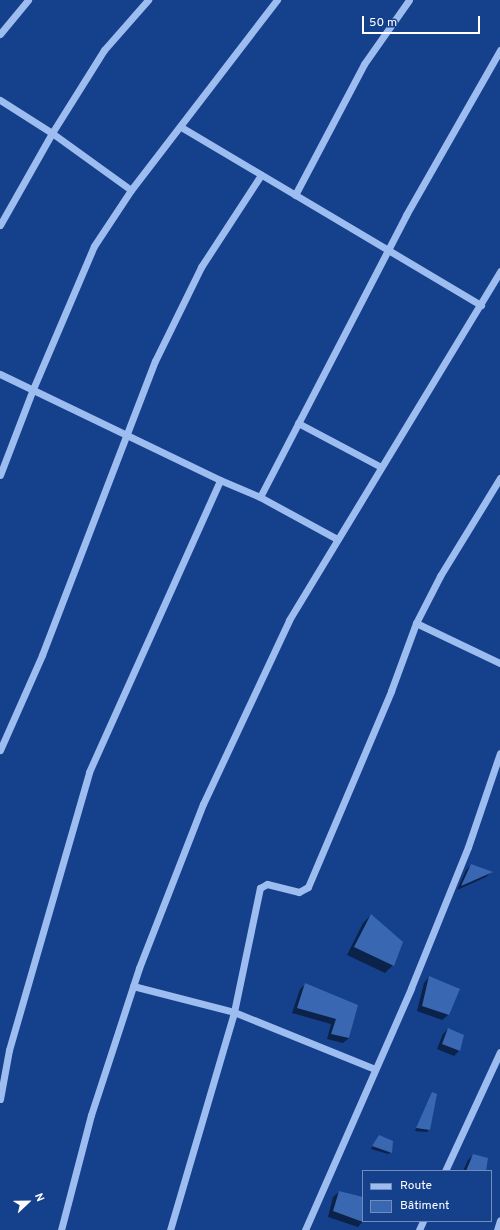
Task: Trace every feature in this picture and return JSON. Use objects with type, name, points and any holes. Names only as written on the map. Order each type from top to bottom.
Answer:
[{"type":"street","points":[[0,34],[28,0]]},
{"type":"street","points":[[0,225],[52,132],[104,50],[148,0]]},
{"type":"street","points":[[0,474],[33,389],[94,246],[131,190],[181,127],[277,0]]},
{"type":"street","points":[[295,195],[364,64],[409,0]]},
{"type":"street","points":[[260,497],[388,250],[500,50]]},
{"type":"street","points":[[0,100],[52,132],[131,190]]},
{"type":"street","points":[[181,127],[481,305]]},
{"type":"street","points":[[0,750],[42,656],[155,361],[201,267],[261,175]]},
{"type":"street","points":[[61,1230],[92,1115],[133,986],[207,797],[289,620],[481,305],[500,271]]},
{"type":"street","points":[[0,374],[220,480],[260,497],[337,539]]},
{"type":"street","points":[[298,423],[381,467]]},
{"type":"street","points":[[170,1230],[234,1012],[260,888],[267,884],[298,892],[308,887],[388,698],[416,623],[440,576],[500,478]]},
{"type":"street","points":[[0,1099],[9,1050],[89,772],[220,480]]},
{"type":"street","points":[[416,623],[500,663]]},
{"type":"street","points":[[305,1230],[411,988],[468,847],[500,753]]},
{"type":"street","points":[[133,986],[234,1012],[376,1069]]},
{"type":"street","points":[[445,1170],[500,1052]]},
{"type":"street","points":[[497,1230],[500,1220]]},
{"type":"building","points":[[471,864],[493,872],[461,886]]},
{"type":"building","points":[[371,914],[403,942],[394,966],[354,947]]},
{"type":"building","points":[[429,976],[460,989],[449,1015],[422,1006]]},
{"type":"building","points":[[305,983],[358,1005],[349,1038],[331,1034],[336,1019],[297,1008]]},
{"type":"building","points":[[448,1028],[464,1035],[460,1051],[442,1044]]},
{"type":"building","points":[[432,1092],[437,1094],[430,1130],[416,1128]]},
{"type":"building","points":[[379,1135],[393,1141],[392,1153],[372,1146]]},
{"type":"building","points":[[473,1154],[488,1158],[486,1170],[466,1170]]},
{"type":"building","points":[[339,1191],[362,1197],[362,1222],[333,1211]]}]
